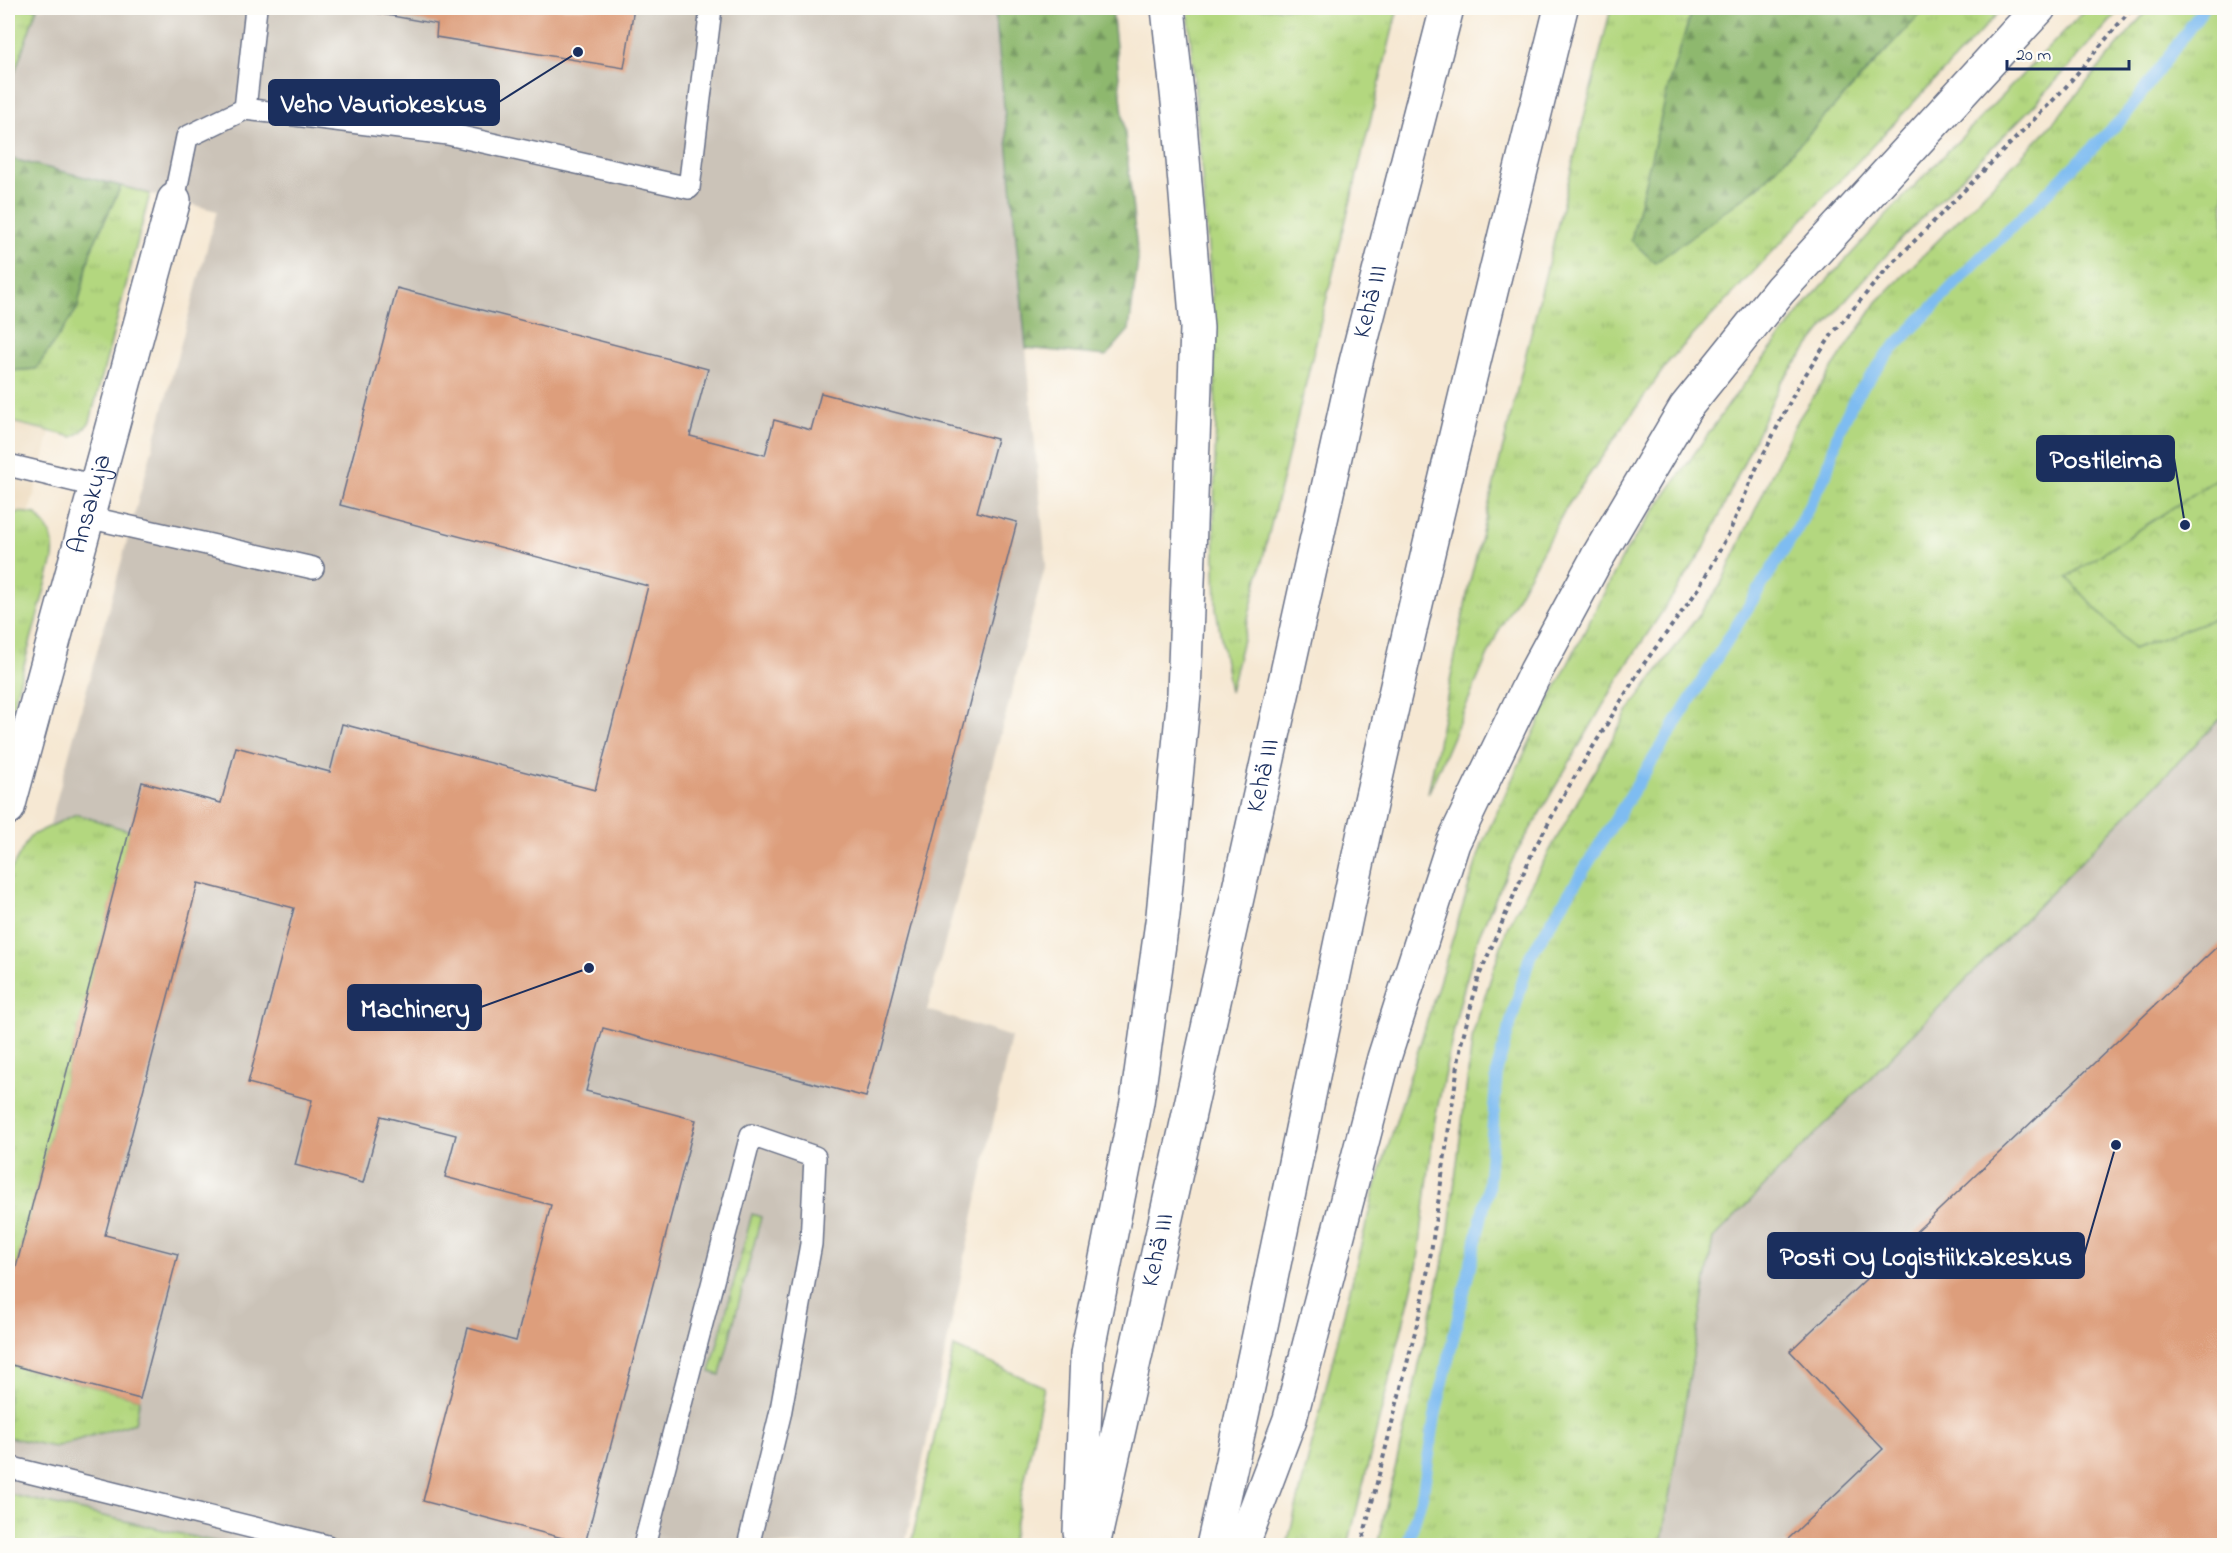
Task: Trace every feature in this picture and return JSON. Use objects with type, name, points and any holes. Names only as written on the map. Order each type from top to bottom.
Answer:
[{"type":"main road","points":[[1080,1545],[1088,1354],[1137,1102],[1163,915],[1184,694],[1197,328],[1168,8]]},
{"type":"main road","name":"Kehä III","points":[[1093,1545],[1356,362],[1447,8]]},
{"type":"main road","points":[[1213,1545],[1249,1387],[1365,832],[1465,394],[1561,8]]},
{"type":"main road","points":[[1242,1545],[1290,1419],[1384,1058],[1454,843],[1536,671],[1597,558],[1686,407],[1780,290],[2039,8]]},
{"type":"main road","name":"Ansakuja","points":[[8,808],[174,200]]},
{"type":"lane","points":[[245,109],[256,8]]},
{"type":"lane","points":[[174,200],[187,137],[245,109],[448,134],[689,188],[711,8]]},
{"type":"lane","points":[[8,465],[96,486]]},
{"type":"lane","points":[[87,517],[313,568]]},
{"type":"lane","points":[[644,1545],[751,1135],[815,1157],[809,1255],[780,1415],[748,1545]]},
{"type":"lane","points":[[8,1467],[327,1545]]},
{"type":"path","points":[[1361,1545],[1421,1308],[1461,1044],[1479,976],[1533,851],[1566,791],[1643,665],[1700,587],[1729,533],[1756,469],[1798,386],[1833,333],[1885,271],[2064,89],[2133,8]]},
{"type":"shaded area","points":[[37,8],[995,8],[1046,564],[927,1010],[1011,1037],[905,1545],[8,1546],[8,978],[217,211],[8,158],[8,92]]},
{"type":"shaded area","points":[[8,408],[53,420],[8,597]]},
{"type":"shaded area","points":[[2224,715],[2224,1545],[1661,1546],[1713,1239]]},
{"type":"green space","points":[[8,8],[37,8],[8,92]]},
{"type":"green space","points":[[995,8],[1112,8],[1138,260],[1129,330],[1106,356],[1026,348]]},
{"type":"green space","points":[[1188,8],[1398,8],[1230,692],[1216,609],[1214,521],[1216,414],[1211,284]]},
{"type":"green space","points":[[1611,8],[1693,8],[1670,80],[1762,184],[1926,8],[1967,8],[1971,12],[1975,8],[2003,8],[1669,361],[1566,508],[1497,634],[1428,794],[1469,585]]},
{"type":"green space","points":[[1693,8],[1926,8],[1762,184],[1655,263],[1631,240],[1670,80]]},
{"type":"green space","points":[[2087,8],[2121,8],[2036,103],[1903,237],[1848,297],[1781,382],[1704,549],[1626,666],[1514,857],[1479,935],[1459,1006],[1435,1119],[1417,1268],[1348,1545],[1287,1545],[1374,1192],[1482,844],[1546,707],[1624,554],[1732,400],[1809,300],[1898,203]]},
{"type":"green space","points":[[2149,8],[2224,8],[2224,715],[1713,1239],[1661,1545],[1377,1546],[1447,1245],[1473,1033],[1508,925],[1628,711],[1720,586],[1795,424],[1877,302],[2047,130]]},
{"type":"green space","points":[[8,158],[121,186],[91,250],[77,309],[36,369],[8,371]]},
{"type":"green space","points":[[121,186],[150,194],[90,422],[73,437],[8,421],[8,371],[36,369],[77,309],[91,250]]},
{"type":"green space","points":[[2224,474],[2224,615],[2133,649],[2067,577]]},
{"type":"green space","points":[[18,512],[36,514],[45,525],[53,545],[53,559],[8,724],[8,518]]},
{"type":"green space","points":[[76,814],[130,831],[8,1298],[8,875],[30,836]]},
{"type":"green space","points":[[752,1214],[761,1217],[720,1375],[710,1372]]},
{"type":"green space","points":[[954,1347],[1044,1387],[1011,1545],[911,1545]]},
{"type":"green space","points":[[8,1364],[140,1399],[135,1423],[54,1447],[8,1437]]},
{"type":"green space","points":[[8,1494],[229,1545],[8,1545]]},
{"type":"building","points":[[348,8],[634,8],[624,68],[436,37],[437,24]]},
{"type":"building","points":[[397,288],[708,369],[690,436],[765,455],[774,420],[811,430],[821,393],[997,439],[977,512],[1017,522],[866,1097],[603,1028],[586,1091],[696,1120],[585,1544],[423,1501],[468,1328],[516,1341],[551,1205],[445,1177],[456,1135],[381,1116],[363,1183],[295,1165],[312,1100],[248,1083],[294,908],[198,883],[105,1235],[178,1254],[140,1399],[8,1364],[8,1298],[142,782],[221,803],[236,747],[330,772],[342,724],[595,790],[648,586],[340,505]]},
{"type":"building","points":[[2224,940],[2224,1546],[1790,1546],[1786,1541],[1883,1449],[1790,1351]]},
{"type":"waterway","points":[[1407,1546],[1423,1492],[1435,1416],[1488,1189],[1497,1070],[1530,956],[1797,529],[1826,474],[1839,430],[1856,396],[1886,356],[1974,264],[2125,116],[2204,8]]},
{"type":"place","name":"Veho Vauriokeskus","points":[[578,52]]},
{"type":"place","name":"Postileima","points":[[2185,525]]},
{"type":"place","name":"Machinery","points":[[589,968]]},
{"type":"place","name":"Posti Oy Logistiikkakeskus","points":[[2116,1145]]}]
